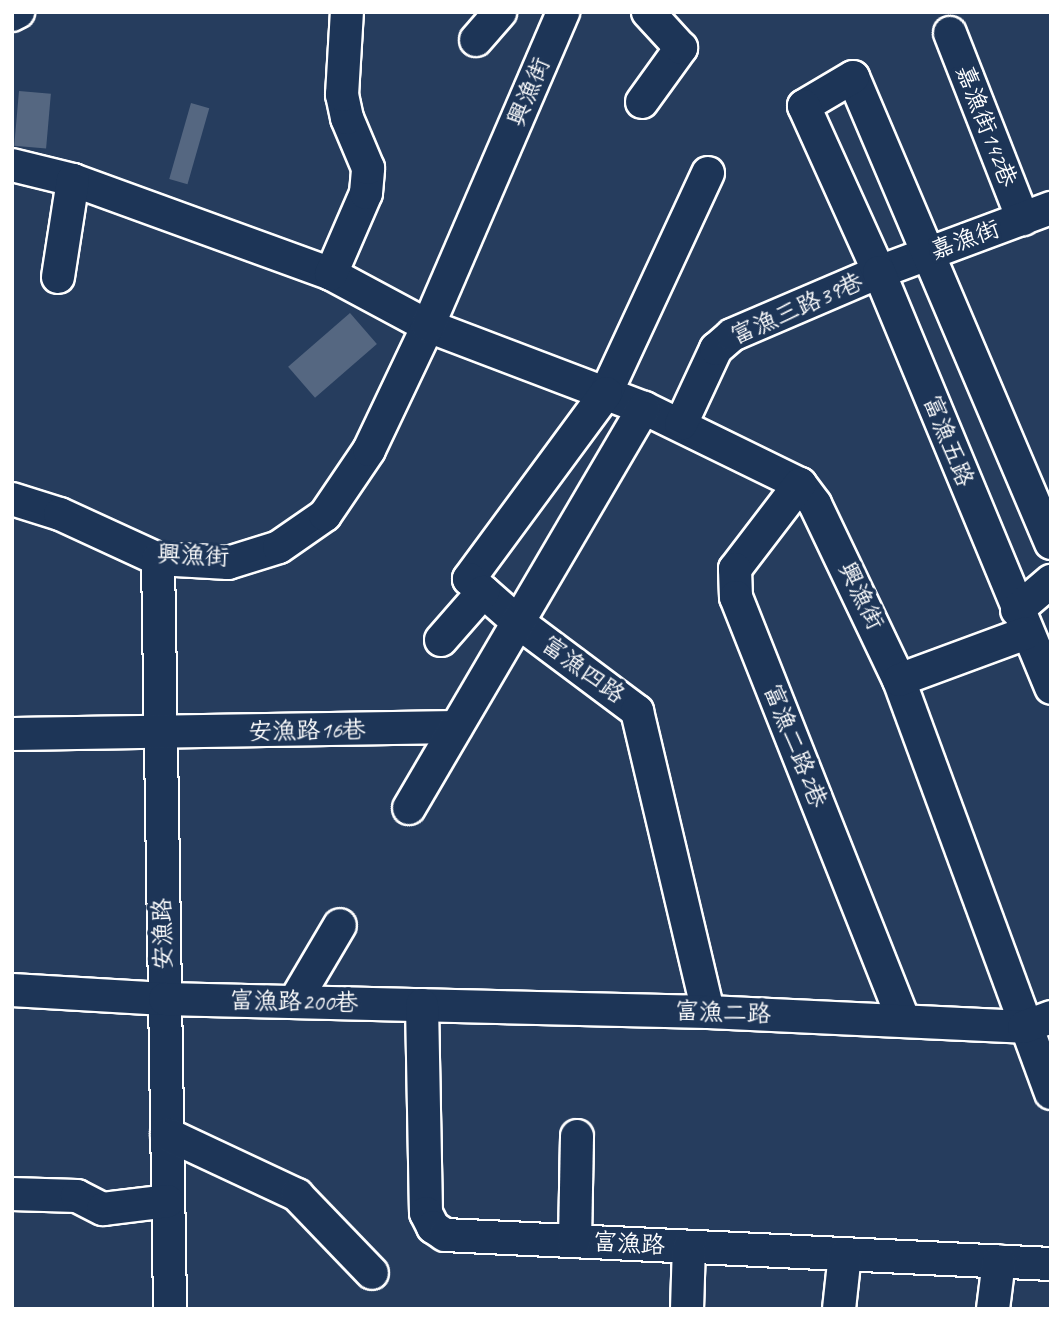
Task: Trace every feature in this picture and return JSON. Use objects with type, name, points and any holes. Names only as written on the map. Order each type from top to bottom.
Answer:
[{"type":"street","points":[[12,15],[19,12]]},
{"type":"street","points":[[331,274],[366,193],[368,168],[347,118],[342,95],[347,12]]},
{"type":"street","points":[[476,40],[500,12]]},
{"type":"street","name":"興漁街","points":[[12,499],[60,514],[158,559],[228,563],[279,547],[325,515],[369,450],[428,326],[563,12]]},
{"type":"street","points":[[642,102],[681,48],[648,12]]},
{"type":"street","name":"嘉漁街142巷","points":[[950,33],[1037,213]]},
{"type":"street","name":"富漁五路","points":[[928,254],[853,77],[804,106],[879,272],[1021,621],[1051,688]]},
{"type":"street","name":"興漁街","points":[[12,165],[73,180],[331,274],[428,326],[644,408],[800,484],[821,516],[899,680],[1037,1022],[1051,1093]]},
{"type":"street","points":[[441,640],[483,592],[469,579],[606,393],[708,173]]},
{"type":"street","points":[[58,277],[73,180]]},
{"type":"street","name":"嘉漁街","points":[[879,272],[1037,213]]},
{"type":"street","points":[[928,254],[1051,543]]},
{"type":"street","name":"富漁三路39巷","points":[[681,424],[716,349],[732,335],[879,272]]},
{"type":"street","points":[[409,808],[644,408]]},
{"type":"street","name":"富漁二路2巷","points":[[800,484],[735,569],[736,597],[904,1021]]},
{"type":"street","name":"安漁路","points":[[158,559],[170,1309]]},
{"type":"street","points":[[899,680],[1021,621],[1051,581]]},
{"type":"street","name":"富漁四路","points":[[483,592],[517,622],[637,711],[708,1012]]},
{"type":"street","name":"安漁路16巷","points":[[12,734],[159,734],[456,727]]},
{"type":"street","points":[[295,1001],[340,925]]},
{"type":"street","name":"富漁路200巷","points":[[12,990],[165,999],[422,1006]]},
{"type":"street","name":"富漁二路","points":[[422,1006],[708,1012],[904,1021],[1037,1022]]},
{"type":"street","name":"富漁路","points":[[422,1006],[426,1213],[433,1227],[445,1235],[1051,1264]]},
{"type":"street","points":[[167,1134],[297,1195],[372,1273]]},
{"type":"street","points":[[575,1241],[577,1136]]},
{"type":"street","points":[[12,1194],[77,1196],[103,1209],[168,1201]]},
{"type":"street","points":[[687,1309],[689,1247]]},
{"type":"street","points":[[839,1309],[845,1254]]},
{"type":"street","points":[[993,1309],[999,1261]]},
{"type":"building","points":[[19,91],[51,94],[46,149],[14,146]]},
{"type":"building","points":[[191,103],[209,108],[187,184],[169,179]]},
{"type":"building","points":[[350,313],[377,344],[315,398],[288,367]]}]
